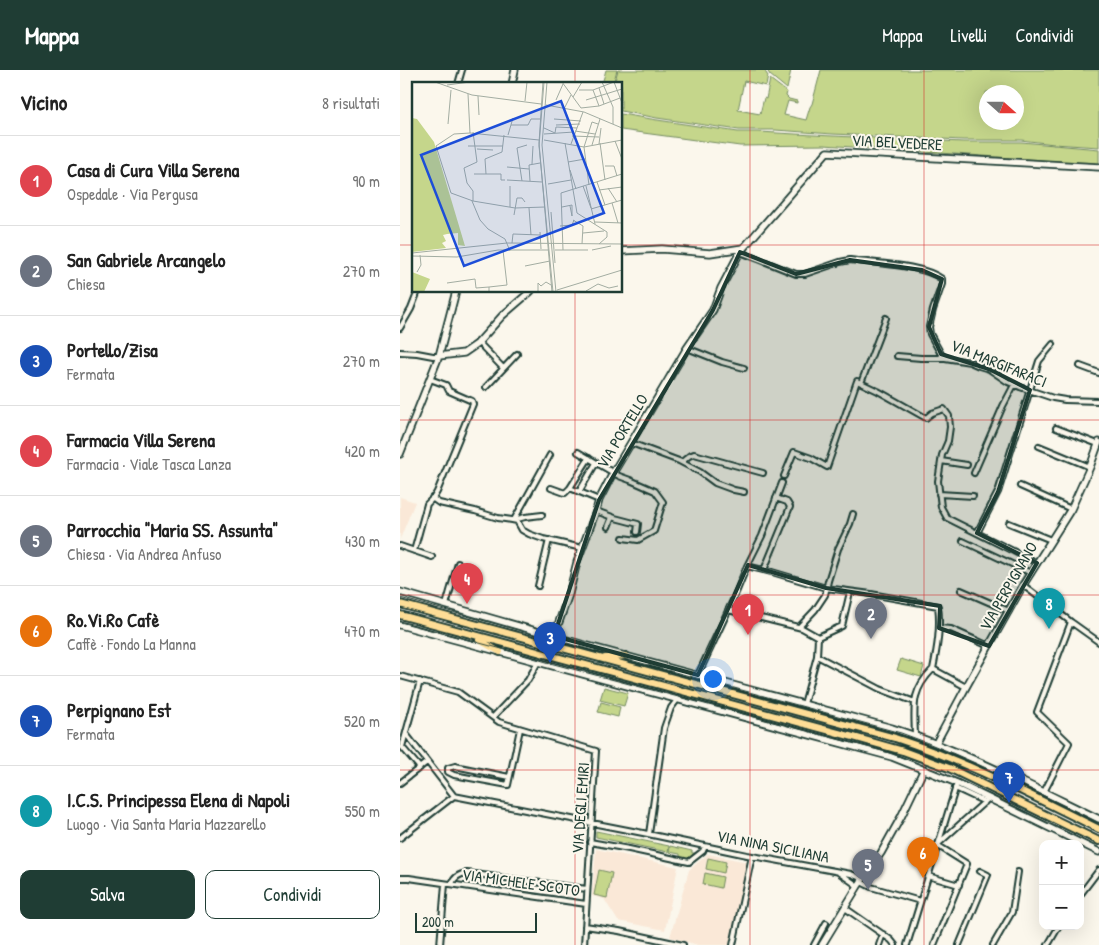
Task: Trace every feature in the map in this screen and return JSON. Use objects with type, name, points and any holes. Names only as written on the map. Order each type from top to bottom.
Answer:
[{"type":"main road","points":[[400,604],[907,742],[970,766],[1099,829]]},
{"type":"main road","points":[[400,615],[903,751],[965,776],[1099,841]]},
{"type":"main road","points":[[472,635],[500,652]]},
{"type":"main road","points":[[602,659],[626,656]]},
{"type":"street","name":"VIA BELVEDERE","points":[[741,250],[827,152],[1099,167]]},
{"type":"street","points":[[622,251],[662,248],[710,253],[741,250]]},
{"type":"street","name":"VIA PORTELLO","points":[[554,636],[569,594],[577,562],[598,511],[599,500],[687,348],[713,310],[721,288],[741,250]]},
{"type":"street","name":"VIA MARGIFARACI","points":[[741,250],[796,274],[805,274],[850,260],[922,270],[936,275],[942,279],[942,284],[929,327],[930,334],[945,358],[970,362],[989,369],[1014,385],[1053,398],[1099,400]]},
{"type":"street","points":[[400,328],[411,309],[418,292]]},
{"type":"street","points":[[400,454],[439,356],[456,292]]},
{"type":"street","points":[[400,352],[433,356],[464,353],[476,344],[502,316],[530,292]]},
{"type":"street","points":[[400,317],[405,318]]},
{"type":"street","points":[[862,383],[886,318]]},
{"type":"street","points":[[478,342],[503,368]]},
{"type":"street","points":[[977,533],[998,492],[1039,361],[1053,344]]},
{"type":"street","points":[[687,348],[722,362],[744,368]]},
{"type":"street","points":[[486,387],[517,354]]},
{"type":"street","points":[[897,356],[945,358]]},
{"type":"street","points":[[1080,366],[1099,373]]},
{"type":"street","points":[[414,550],[427,504],[437,492],[473,403],[449,391],[446,385],[430,378]]},
{"type":"street","points":[[784,476],[794,452],[811,458],[827,467],[857,381],[926,418],[932,413],[944,409],[949,416],[950,427],[948,441],[942,455],[938,481],[941,507],[947,518],[1037,563]]},
{"type":"street","points":[[974,473],[1014,385]]},
{"type":"street","points":[[1056,428],[1098,443]]},
{"type":"street","points":[[631,443],[682,462],[716,483],[744,492]]},
{"type":"street","name":"VIA PERPIGNANO","points":[[936,743],[1023,585],[1071,509],[1090,467],[1098,443]]},
{"type":"street","points":[[1039,446],[1090,467]]},
{"type":"street","points":[[578,452],[613,473],[655,491],[663,502],[654,531],[638,540],[623,538]]},
{"type":"street","points":[[682,462],[694,454],[763,473]]},
{"type":"street","points":[[516,521],[550,455]]},
{"type":"street","points":[[551,488],[565,493],[589,458]]},
{"type":"street","points":[[941,461],[967,465]]},
{"type":"street","points":[[579,492],[596,463]]},
{"type":"street","points":[[698,675],[762,536],[782,483]]},
{"type":"street","points":[[1020,486],[1071,509]]},
{"type":"street","points":[[570,488],[599,500]]},
{"type":"street","points":[[939,494],[973,496]]},
{"type":"street","points":[[432,498],[439,503],[516,521],[520,518],[542,515]]},
{"type":"street","points":[[764,570],[790,506],[787,502],[776,498]]},
{"type":"street","points":[[598,511],[638,524],[637,532]]},
{"type":"street","points":[[800,627],[825,595],[838,550],[853,514]]},
{"type":"street","points":[[608,527],[612,517]]},
{"type":"street","points":[[516,521],[522,530],[529,534],[582,548]]},
{"type":"street","points":[[1009,523],[1051,540]]},
{"type":"street","points":[[538,586],[549,540]]},
{"type":"street","points":[[963,541],[1030,573]]},
{"type":"street","points":[[400,546],[432,557]]},
{"type":"street","points":[[446,605],[458,563]]},
{"type":"street","points":[[747,566],[826,588],[938,606],[940,614],[938,642],[933,669],[925,677],[917,691],[915,702],[916,735]]},
{"type":"street","points":[[1023,585],[1099,642]]},
{"type":"street","points":[[961,590],[1009,611]]},
{"type":"street","points":[[400,592],[916,735],[985,764],[1099,819]]},
{"type":"street","points":[[818,637],[842,626],[850,592]]},
{"type":"street","points":[[728,610],[800,627],[818,637]]},
{"type":"street","points":[[1044,792],[1069,743],[1037,712],[1071,622]]},
{"type":"street","points":[[400,625],[892,757],[924,769],[1099,852]]},
{"type":"street","points":[[939,628],[951,629],[965,634],[989,646]]},
{"type":"street","points":[[804,704],[817,656],[818,637]]},
{"type":"street","points":[[817,656],[880,689],[915,702]]},
{"type":"street","points":[[493,717],[528,680],[538,662]]},
{"type":"street","points":[[933,669],[966,687]]},
{"type":"street","name":"VIA DEGLI EMIRI","points":[[400,676],[458,692],[499,722],[596,752],[584,945]]},
{"type":"street","points":[[420,681],[402,747],[420,768]]},
{"type":"street","points":[[649,834],[664,728],[671,708],[678,700]]},
{"type":"street","points":[[510,777],[455,766],[448,768],[448,772],[454,775],[508,785],[510,777],[520,728]]},
{"type":"street","points":[[400,838],[454,796],[406,734]]},
{"type":"street","points":[[400,783],[427,762]]},
{"type":"street","points":[[822,945],[881,853],[901,818],[924,769]]},
{"type":"street","points":[[907,945],[956,785]]},
{"type":"street","name":"VIA NINA SICILIANA","points":[[454,796],[752,856],[852,874],[861,883]]},
{"type":"street","points":[[937,845],[987,800]]},
{"type":"street","name":"VIA NINA SICILIANA","points":[[590,842],[689,862],[704,851],[704,846]]},
{"type":"street","points":[[934,945],[967,864],[937,845]]},
{"type":"street","points":[[733,945],[752,856]]},
{"type":"street","points":[[1084,889],[1099,870]]},
{"type":"street","name":"VIA NINA SICILIANA","points":[[836,871],[861,883]]},
{"type":"street","points":[[959,945],[988,875],[980,871]]},
{"type":"street","points":[[993,945],[1012,912],[1018,872]]},
{"type":"street","name":"VIA MICHELE SCOTO","points":[[452,884],[454,878],[461,873],[467,873],[587,889]]},
{"type":"street","name":"VIA MICHELE SCOTO","points":[[400,876],[586,904]]},
{"type":"street","points":[[928,876],[959,885]]},
{"type":"street","points":[[861,883],[920,901]]},
{"type":"street","points":[[440,945],[445,884]]},
{"type":"street","points":[[845,908],[883,934],[895,945]]},
{"type":"street","points":[[814,945],[826,923]]},
{"type":"street","points":[[585,926],[661,939],[683,945]]},
{"type":"street","points":[[1050,944],[1057,930]]},
{"type":"street","points":[[879,945],[883,934]]},
{"type":"street","points":[[660,945],[661,939]]},
{"type":"highlighted area","points":[[740,252],[796,274],[850,260],[922,270],[942,279],[929,327],[941,354],[989,369],[1030,390],[998,492],[977,533],[1037,563],[989,646],[939,628],[940,606],[826,588],[748,565],[698,675],[554,636],[599,500],[713,310]]},
{"type":"shaded area","points":[[400,497],[415,502],[400,539]]},
{"type":"shaded area","points":[[596,849],[678,867],[665,930],[618,921],[604,899],[592,896]]},
{"type":"shaded area","points":[[708,854],[747,862],[730,945],[698,945],[670,937],[689,870]]},
{"type":"green space","points":[[606,70],[617,70],[614,82],[603,82]]},
{"type":"green space","points":[[618,70],[764,70],[768,76],[766,86],[744,81],[738,110],[760,114],[764,98],[766,99],[770,79],[787,92],[786,96],[789,99],[797,101],[797,103],[788,101],[784,115],[806,120],[821,70],[1099,70],[1099,147],[1021,140],[963,140],[775,130],[739,130],[622,111],[622,82],[615,82]]},
{"type":"green space","points":[[767,70],[791,70],[787,89],[770,75]]},
{"type":"green space","points":[[622,114],[738,132],[963,142],[1021,142],[1099,149],[1099,164],[824,145],[740,146],[622,130]]},
{"type":"green space","points":[[901,659],[924,666],[921,677],[897,670]]},
{"type":"green space","points":[[604,687],[628,693],[624,706],[600,700]]},
{"type":"green space","points":[[601,702],[620,707],[618,717],[598,712]]},
{"type":"green space","points":[[596,831],[669,846],[668,852],[596,837]]},
{"type":"green space","points":[[670,846],[695,853],[688,859],[680,857],[680,854],[669,852]]},
{"type":"green space","points":[[708,858],[726,862],[724,873],[706,869]]},
{"type":"green space","points":[[599,870],[612,873],[607,898],[594,895]]},
{"type":"green space","points":[[705,873],[723,877],[721,888],[703,884]]},
{"type":"tram line","points":[[400,598],[901,733],[976,764],[1099,823]]},
{"type":"tram line","points":[[400,622],[886,752],[941,772],[1099,848]]},
{"type":"place","name":"Farmacia Villa Serena","points":[[467,604]]},
{"type":"place","name":"I.C.S. Principessa Elena di Napoli","points":[[1049,629]]},
{"type":"place","name":"Casa di Cura Villa Serena","points":[[748,635]]},
{"type":"place","name":"San Gabriele Arcangelo","points":[[871,639]]},
{"type":"place","name":"Portello/Zisa","points":[[550,663]]},
{"type":"place","name":"Perpignano Est","points":[[1009,803]]},
{"type":"place","name":"Ro.Vi.Ro Cafè","points":[[923,878]]},
{"type":"place","name":"Parrocchia \"Maria SS. Assunta\"","points":[[868,890]]}]
